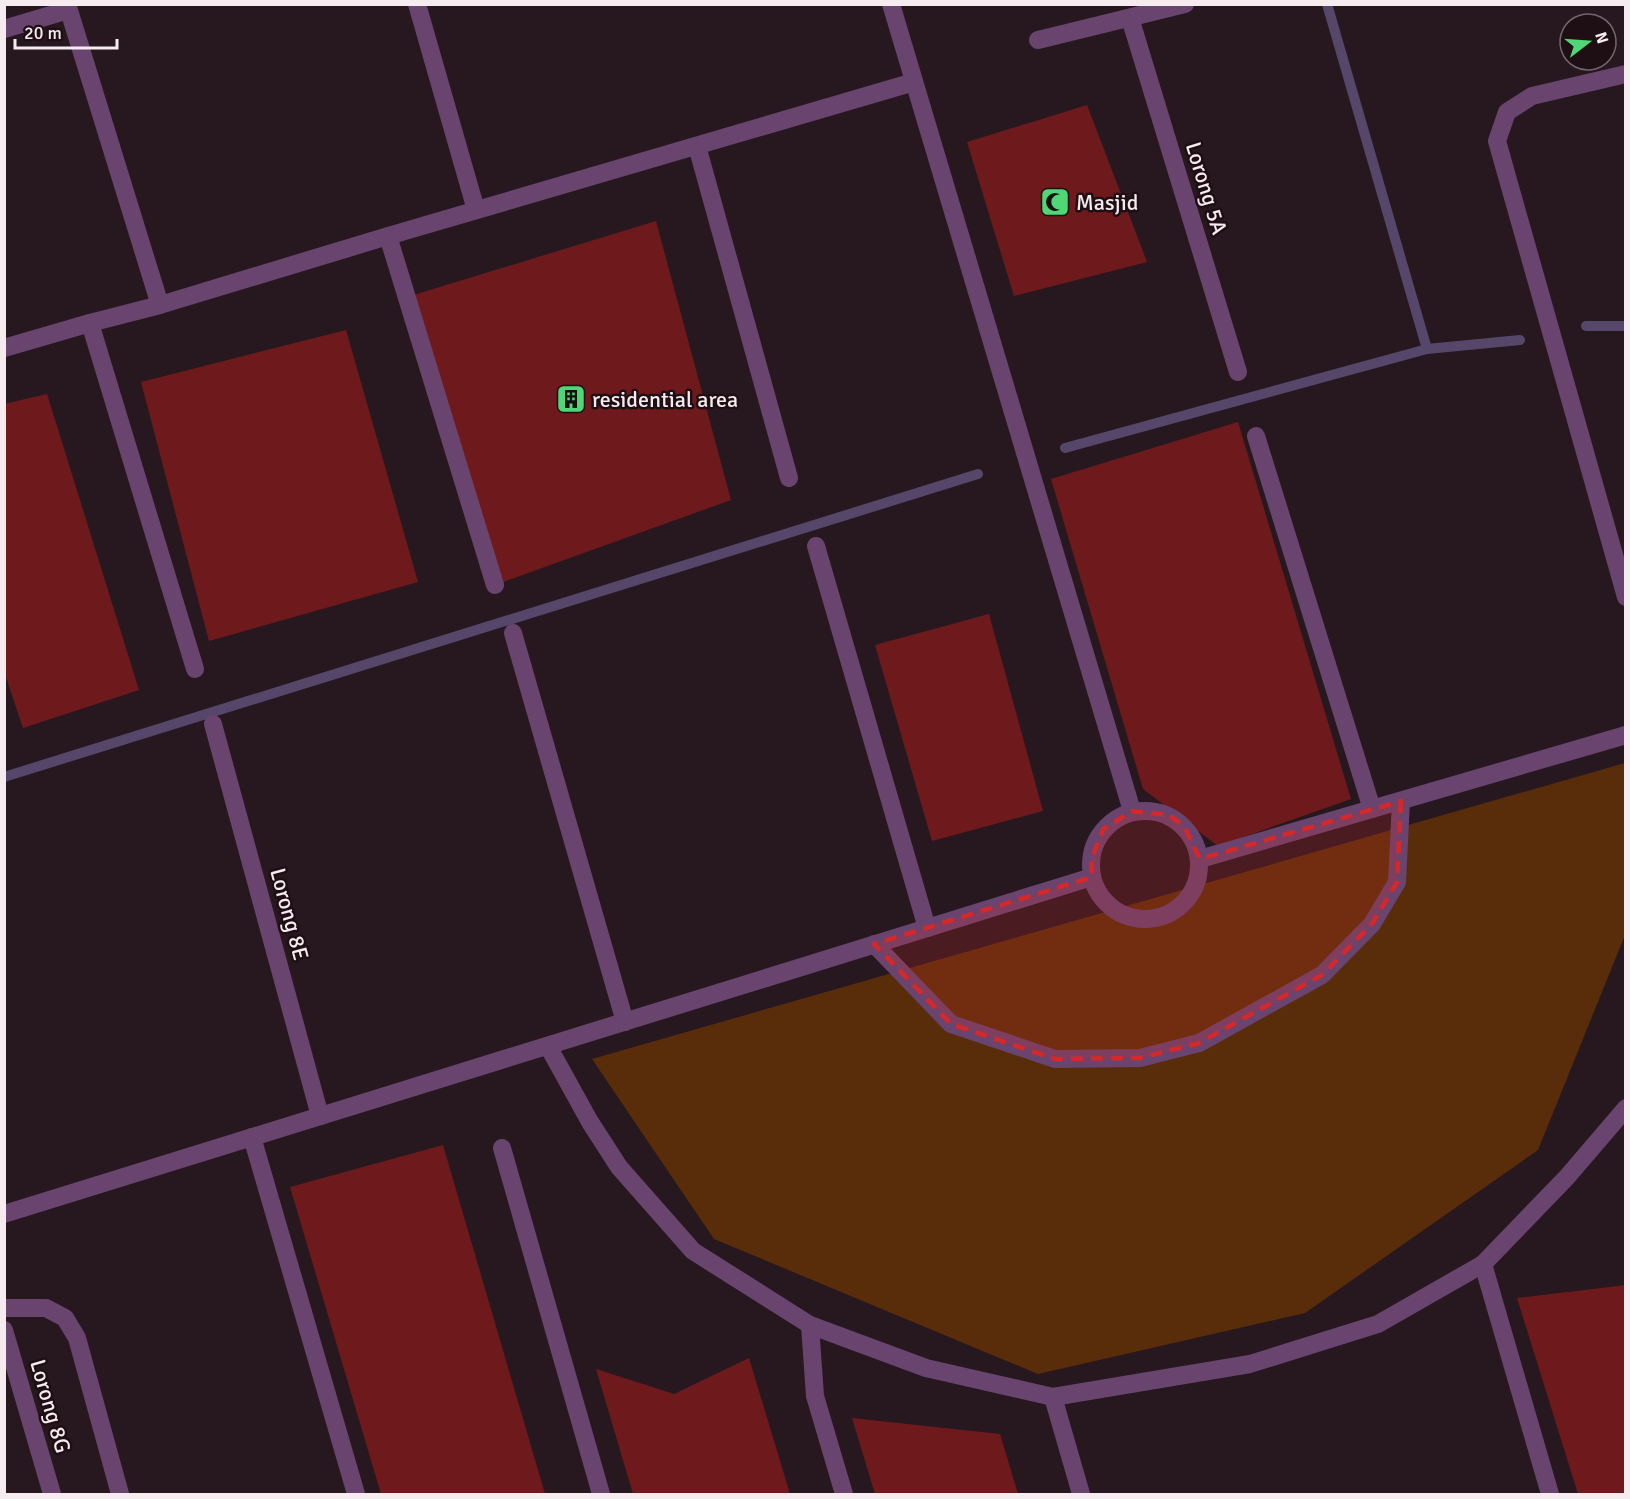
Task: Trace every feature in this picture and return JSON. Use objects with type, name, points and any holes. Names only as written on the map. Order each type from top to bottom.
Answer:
[{"type":"street","points":[[417,4],[476,210]]},
{"type":"street","points":[[891,4],[1132,811]]},
{"type":"street","points":[[1038,40],[1185,4]]},
{"type":"street","points":[[4,29],[68,8],[160,305]]},
{"type":"street","name":"Lorong 5A","points":[[1130,18],[1238,372]]},
{"type":"street","points":[[1626,74],[1532,96],[1507,112],[1497,141],[1626,597]]},
{"type":"street","points":[[4,348],[160,305],[914,82]]},
{"type":"street","points":[[698,146],[789,478]]},
{"type":"street","points":[[388,236],[495,585]]},
{"type":"street","points":[[90,323],[195,669]]},
{"type":"street","points":[[1256,436],[1372,809]]},
{"type":"street","points":[[816,546],[927,928]]},
{"type":"street","points":[[513,633],[625,1022]]},
{"type":"street","name":"Lorong 8E","points":[[213,724],[320,1116]]},
{"type":"street","points":[[1200,860],[1626,735]]},
{"type":"street","points":[[874,944],[951,1024],[1055,1059],[1140,1059],[1199,1043],[1322,975],[1372,924],[1397,882],[1401,801]]},
{"type":"street","points":[[1151,810],[1169,815],[1184,826],[1195,842],[1200,860],[1198,878],[1191,894],[1179,908],[1163,917],[1145,920],[1127,917],[1111,908],[1099,894],[1092,877],[1090,860],[1095,843],[1103,829],[1117,818],[1132,811],[1151,810]]},
{"type":"street","points":[[4,1214],[1092,877]]},
{"type":"street","points":[[548,1046],[590,1122],[619,1167],[693,1251],[810,1325],[926,1368],[1053,1397],[1250,1364],[1378,1324],[1483,1264],[1567,1178],[1626,1108]]},
{"type":"street","points":[[252,1137],[356,1494]]},
{"type":"street","points":[[502,1148],[601,1494]]},
{"type":"street","points":[[1483,1264],[1550,1494]]},
{"type":"street","points":[[4,1308],[46,1308],[65,1318],[77,1338],[120,1494]]},
{"type":"street","points":[[810,1325],[815,1396],[844,1494]]},
{"type":"street","name":"Lorong 8G","points":[[4,1330],[52,1494]]},
{"type":"street","points":[[1053,1397],[1081,1494]]},
{"type":"highlighted area","points":[[1401,801],[1397,882],[1372,924],[1322,975],[1199,1043],[1140,1058],[1055,1059],[951,1024],[874,944],[1092,877],[1091,860],[1103,829],[1132,811],[1169,815],[1184,826],[1200,859]]},
{"type":"shaded area","points":[[1625,763],[1625,935],[1538,1150],[1305,1313],[1038,1374],[714,1239],[592,1059]]},
{"type":"building","name":"Masjid","points":[[1087,105],[1147,262],[1014,296],[967,142]]},
{"type":"building","name":"residential area","points":[[656,221],[731,500],[495,585],[407,297]]},
{"type":"building","points":[[346,330],[418,582],[209,641],[141,382]]},
{"type":"building","points":[[47,394],[139,690],[23,728],[4,671],[4,404]]},
{"type":"building","points":[[1238,422],[1351,799],[1218,846],[1143,789],[1051,479]]},
{"type":"building","points":[[989,614],[1043,811],[932,841],[875,645]]},
{"type":"building","points":[[443,1145],[545,1494],[381,1494],[290,1187]]},
{"type":"building","points":[[1626,1285],[1626,1494],[1578,1494],[1517,1298]]},
{"type":"building","points":[[749,1358],[790,1494],[633,1494],[596,1369],[674,1394]]},
{"type":"building","points":[[852,1418],[1000,1434],[1018,1494],[875,1494]]},
{"type":"waterway","points":[[1327,4],[1427,349]]},
{"type":"waterway","points":[[1586,326],[1626,326]]},
{"type":"waterway","points":[[1065,448],[1427,349],[1520,340]]},
{"type":"waterway","points":[[4,777],[978,474]]},
{"type":"place","name":"Masjid","points":[[1055,202]]},
{"type":"place","name":"residential area","points":[[571,399]]}]
